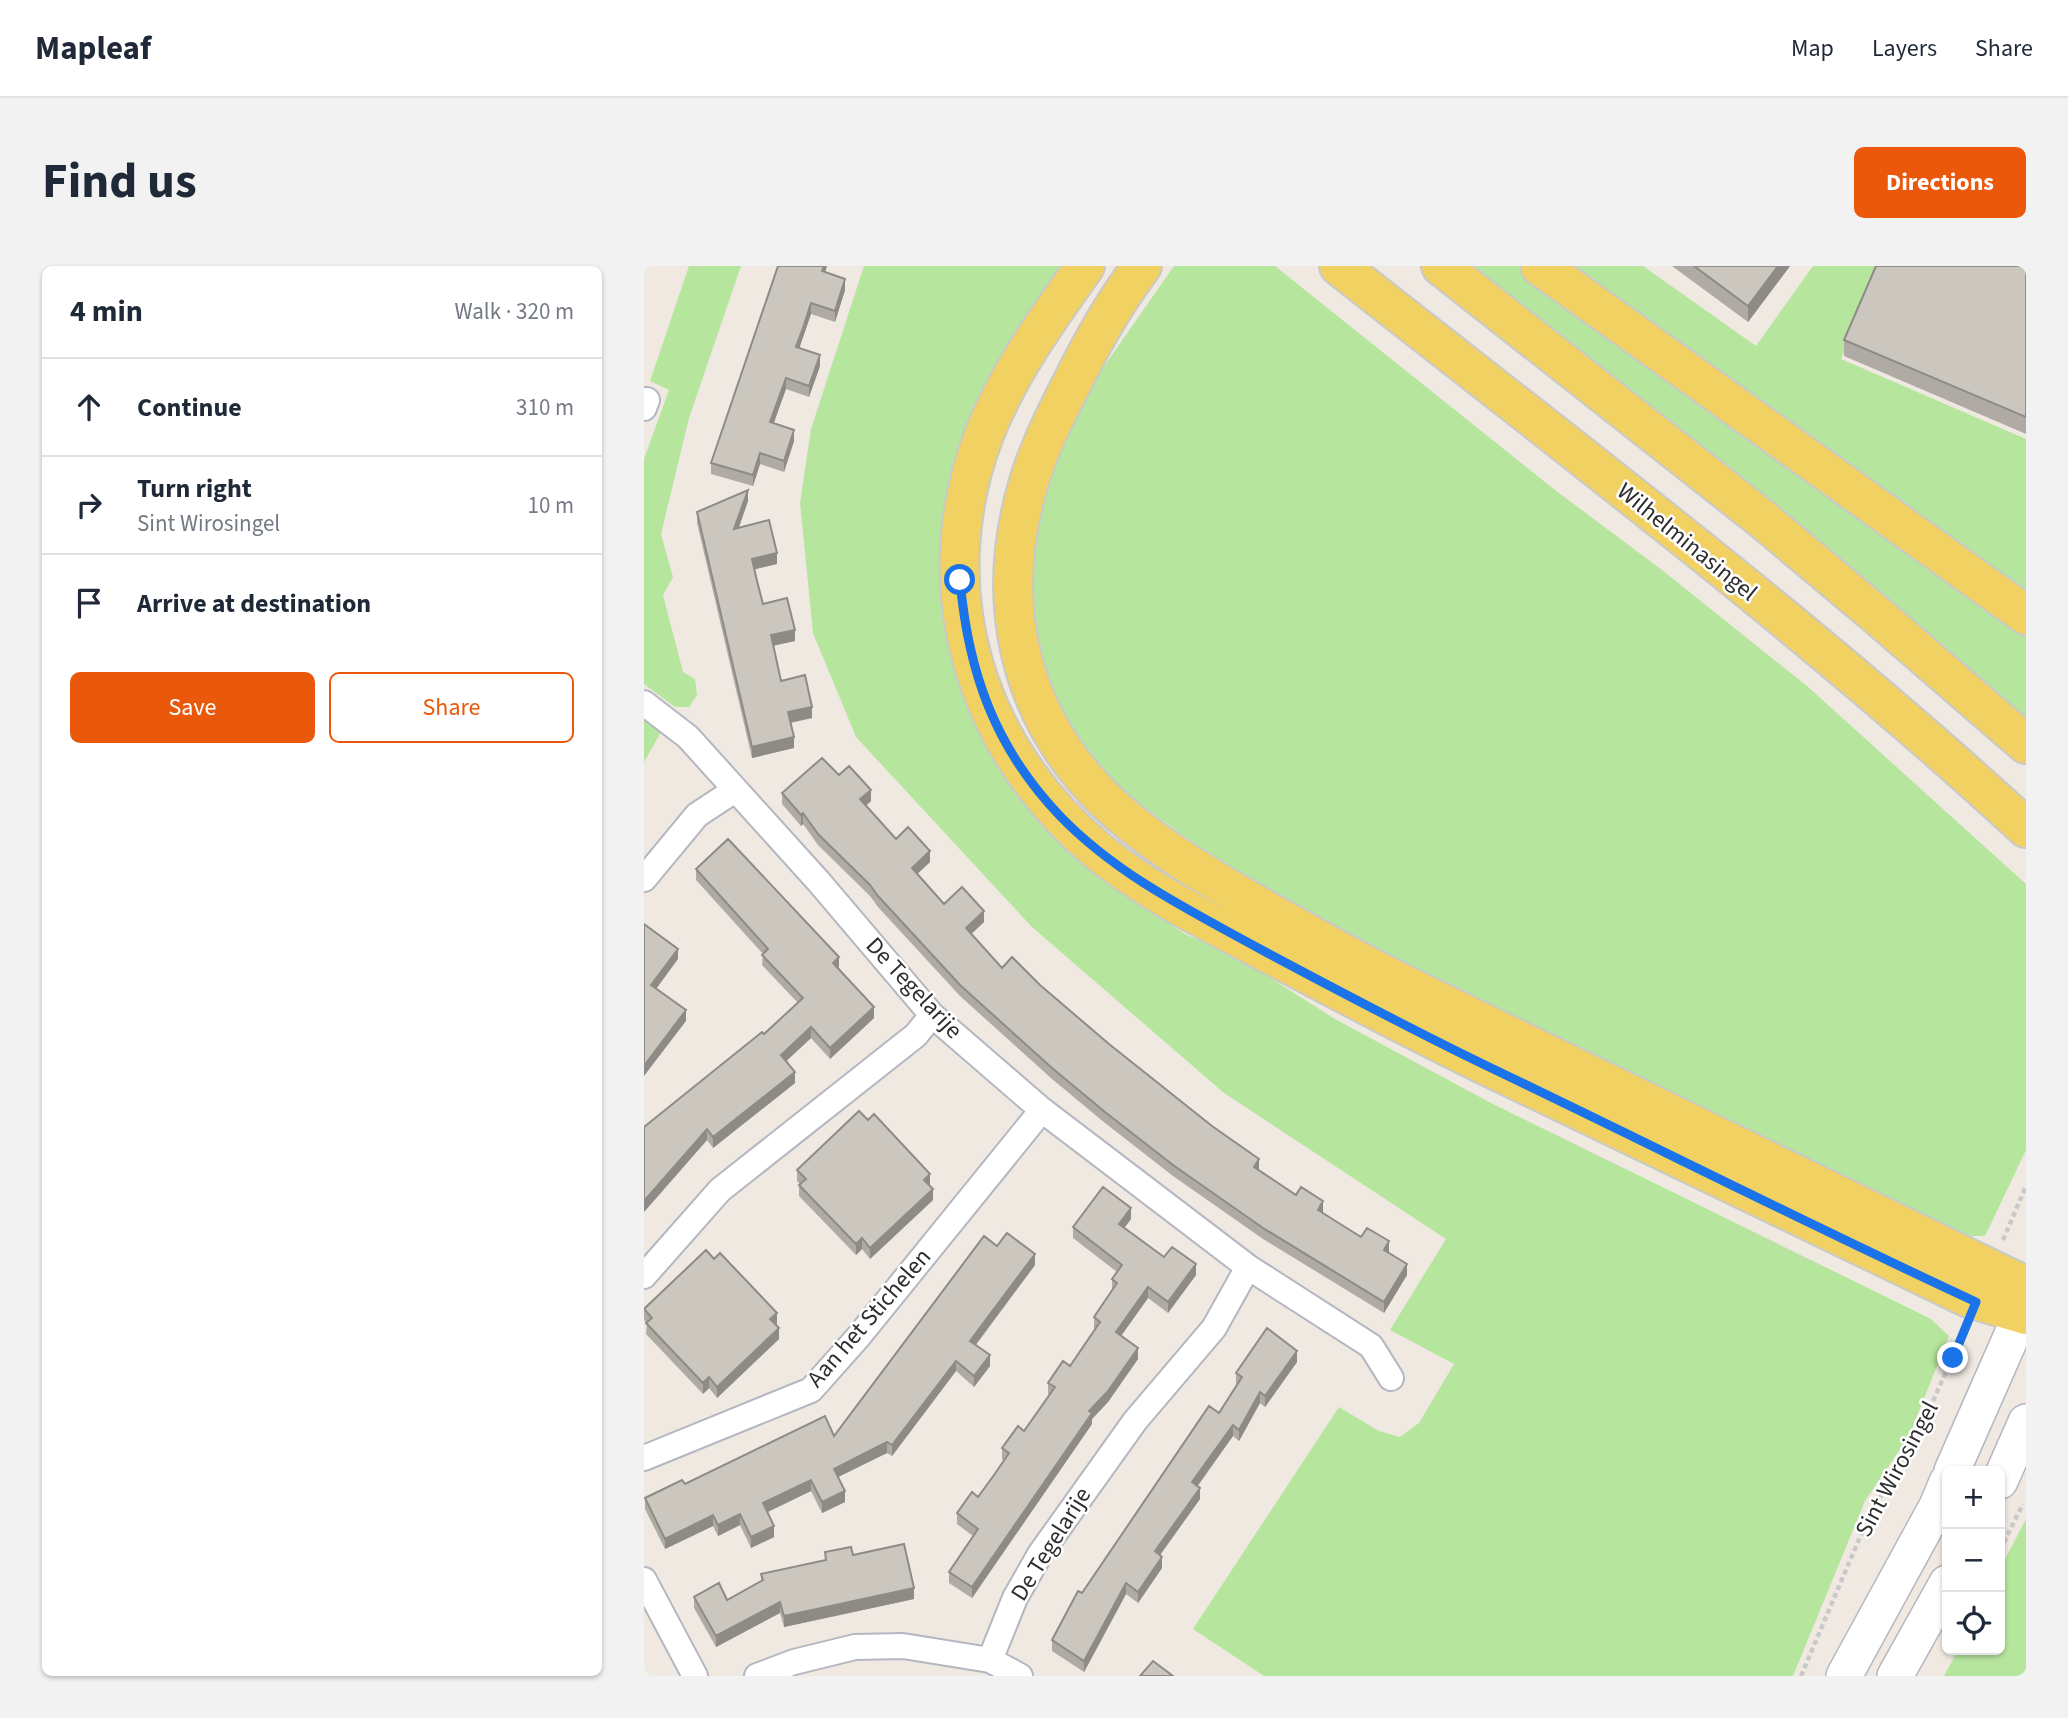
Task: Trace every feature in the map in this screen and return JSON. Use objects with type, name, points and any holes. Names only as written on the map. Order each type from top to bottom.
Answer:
[{"type":"main road","points":[[1086,266],[1024,354],[1006,386],[992,416],[972,475],[962,523],[960,580],[972,662],[991,713],[1014,758],[1042,796],[1074,830],[1100,852],[1160,895],[1356,1001],[1440,1043],[2025,1304]]},
{"type":"main road","points":[[1142,266],[1107,316],[1072,382],[1038,456],[1022,508],[1013,569],[1013,605],[1018,640],[1029,683],[1051,732],[1085,779],[1115,809],[1159,845],[1215,882],[1321,942],[1983,1285]]},
{"type":"main road","points":[[1107,316],[1160,266]]},
{"type":"main road","name":"Wilhelminasingel","points":[[1339,266],[1825,654],[1974,780],[2026,828]]},
{"type":"main road","points":[[1441,266],[1760,518],[2026,744]]},
{"type":"main road","points":[[1540,266],[2026,615]]},
{"type":"main road","name":"Sint Wirosingel","points":[[1954,1466],[2025,1304]]},
{"type":"main road","points":[[2005,1470],[2026,1422]]},
{"type":"main road","name":"Sint Wirosingel","points":[[1844,1676],[1942,1494]]},
{"type":"main road","points":[[1895,1676],[1942,1592]]},
{"type":"street","name":"De Tegelarije","points":[[644,703],[688,737],[932,1015],[1042,1110],[1248,1267],[1371,1346],[1391,1378]]},
{"type":"street","points":[[644,879],[697,815],[735,790]]},
{"type":"street","points":[[644,1276],[720,1190],[915,1035],[932,1015]]},
{"type":"street","name":"Aan het Stichelen","points":[[644,1458],[811,1390],[859,1336],[1042,1110]]},
{"type":"street","name":"De Tegelarije","points":[[990,1660],[1016,1598],[1040,1554],[1135,1421],[1214,1328],[1248,1267]]},
{"type":"street","points":[[644,1580],[695,1676]]},
{"type":"street","points":[[757,1676],[794,1662],[855,1647],[903,1646],[990,1660],[1020,1676]]},
{"type":"path","name":"Sint Wirosingel","points":[[1801,1676],[1871,1511],[1914,1444],[2026,1186]]},
{"type":"path","points":[[2005,1540],[2026,1497]]},
{"type":"green space","points":[[689,266],[741,266],[689,418],[661,534],[673,577],[663,595],[683,672],[695,679],[697,695],[689,707],[675,707],[644,684],[644,459],[669,390],[650,381]]},
{"type":"green space","points":[[864,266],[1074,266],[950,534],[941,605],[947,644],[969,712],[999,769],[1050,832],[1115,887],[1185,934],[1239,958],[1335,1019],[1489,1102],[1931,1319],[1949,1336],[1909,1436],[1865,1501],[1793,1676],[1264,1676],[1193,1629],[1339,1407],[1379,1431],[1400,1437],[1419,1423],[1454,1364],[1390,1330],[1446,1239],[1224,1093],[1032,927],[856,737],[813,633],[800,503],[811,429]]},
{"type":"green space","points":[[1174,266],[1275,266],[1555,490],[1662,570],[1807,686],[2026,884],[2026,1150],[1985,1236],[1953,1236],[1404,974],[1194,843],[1127,795],[1081,745],[1052,698],[1038,647],[1032,589],[1034,539],[1049,477],[1084,395]]},
{"type":"green space","points":[[1473,266],[1525,266],[2026,627],[2026,719],[1715,458]]},
{"type":"green space","points":[[1553,266],[1643,266],[1756,346],[1813,266],[1879,266],[1841,359],[2026,439],[2026,605]]},
{"type":"green space","points":[[644,719],[661,732],[644,762]]},
{"type":"green space","points":[[2026,1519],[2026,1676],[1944,1676],[1955,1655],[2005,1655],[2005,1559]]},
{"type":"building","points":[[778,266],[824,266],[822,271],[845,279],[835,311],[811,303],[796,347],[820,355],[809,386],[786,378],[770,422],[794,430],[784,461],[760,453],[753,475],[711,463]]},
{"type":"building","points":[[1694,266],[1778,266],[1748,306]]},
{"type":"building","points":[[1876,266],[2026,266],[2026,417],[1844,340]]},
{"type":"building","points":[[748,490],[734,529],[769,520],[777,553],[752,559],[757,581],[763,604],[787,598],[795,630],[771,635],[781,681],[805,675],[812,707],[788,712],[794,737],[752,747],[697,512]]},
{"type":"building","points":[[822,758],[839,775],[849,766],[871,790],[860,799],[896,839],[908,827],[930,851],[912,868],[944,904],[962,887],[984,911],[966,928],[1002,968],[1012,957],[1040,985],[1109,1044],[1212,1126],[1259,1159],[1254,1167],[1296,1195],[1301,1187],[1323,1201],[1318,1210],[1361,1237],[1367,1228],[1389,1241],[1384,1250],[1407,1264],[1384,1302],[1263,1228],[1173,1165],[1052,1068],[960,985],[782,793]]},
{"type":"building","points":[[728,839],[839,957],[833,963],[874,1007],[830,1048],[811,1027],[781,1055],[795,1072],[713,1137],[707,1129],[644,1201],[644,1127],[762,1032],[764,1034],[803,998],[762,955],[768,949],[696,869]]},
{"type":"building","points":[[644,924],[678,949],[651,985],[686,1010],[644,1066]]},
{"type":"building","points":[[859,1111],[868,1120],[874,1114],[930,1174],[924,1180],[933,1189],[870,1248],[862,1238],[856,1244],[799,1185],[806,1179],[797,1170]]},
{"type":"building","points":[[1103,1187],[1131,1208],[1119,1224],[1164,1257],[1172,1247],[1196,1264],[1168,1302],[1148,1287],[1116,1332],[1138,1348],[1108,1391],[1089,1411],[1092,1413],[972,1587],[949,1572],[978,1529],[957,1513],[972,1492],[978,1497],[994,1475],[1009,1453],[1002,1448],[1018,1426],[1024,1431],[1055,1387],[1048,1383],[1063,1361],[1070,1366],[1100,1322],[1094,1317],[1117,1283],[1112,1279],[1122,1265],[1073,1227]]},
{"type":"building","points":[[1007,1233],[1035,1254],[970,1341],[990,1355],[974,1376],[956,1361],[892,1445],[887,1442],[834,1469],[845,1491],[822,1502],[811,1480],[763,1503],[774,1526],[751,1537],[740,1514],[718,1525],[713,1515],[665,1539],[645,1498],[682,1480],[685,1484],[825,1416],[834,1436],[984,1236],[997,1246]]},
{"type":"building","points":[[706,1250],[714,1259],[720,1253],[777,1313],[770,1319],[779,1328],[717,1387],[709,1377],[703,1383],[646,1323],[652,1318],[644,1309]]},
{"type":"building","points":[[1267,1328],[1297,1351],[1265,1396],[1260,1392],[1239,1430],[1233,1425],[1192,1482],[1200,1488],[1155,1551],[1162,1557],[1138,1592],[1126,1583],[1084,1661],[1052,1640],[1078,1591],[1082,1593],[1209,1406],[1219,1413],[1242,1377],[1236,1373]]},
{"type":"building","points":[[904,1544],[914,1588],[784,1616],[780,1602],[716,1636],[694,1597],[719,1583],[727,1600],[763,1580],[761,1574],[826,1560],[825,1552],[851,1547],[853,1555]]},
{"type":"building","points":[[1153,1661],[1173,1676],[1140,1676]]},
{"type":"route","points":[[960,580],[972,662],[991,713],[1014,758],[1058,814],[1100,852],[1160,895],[1356,1001],[1976,1302],[1953,1358]]}]
